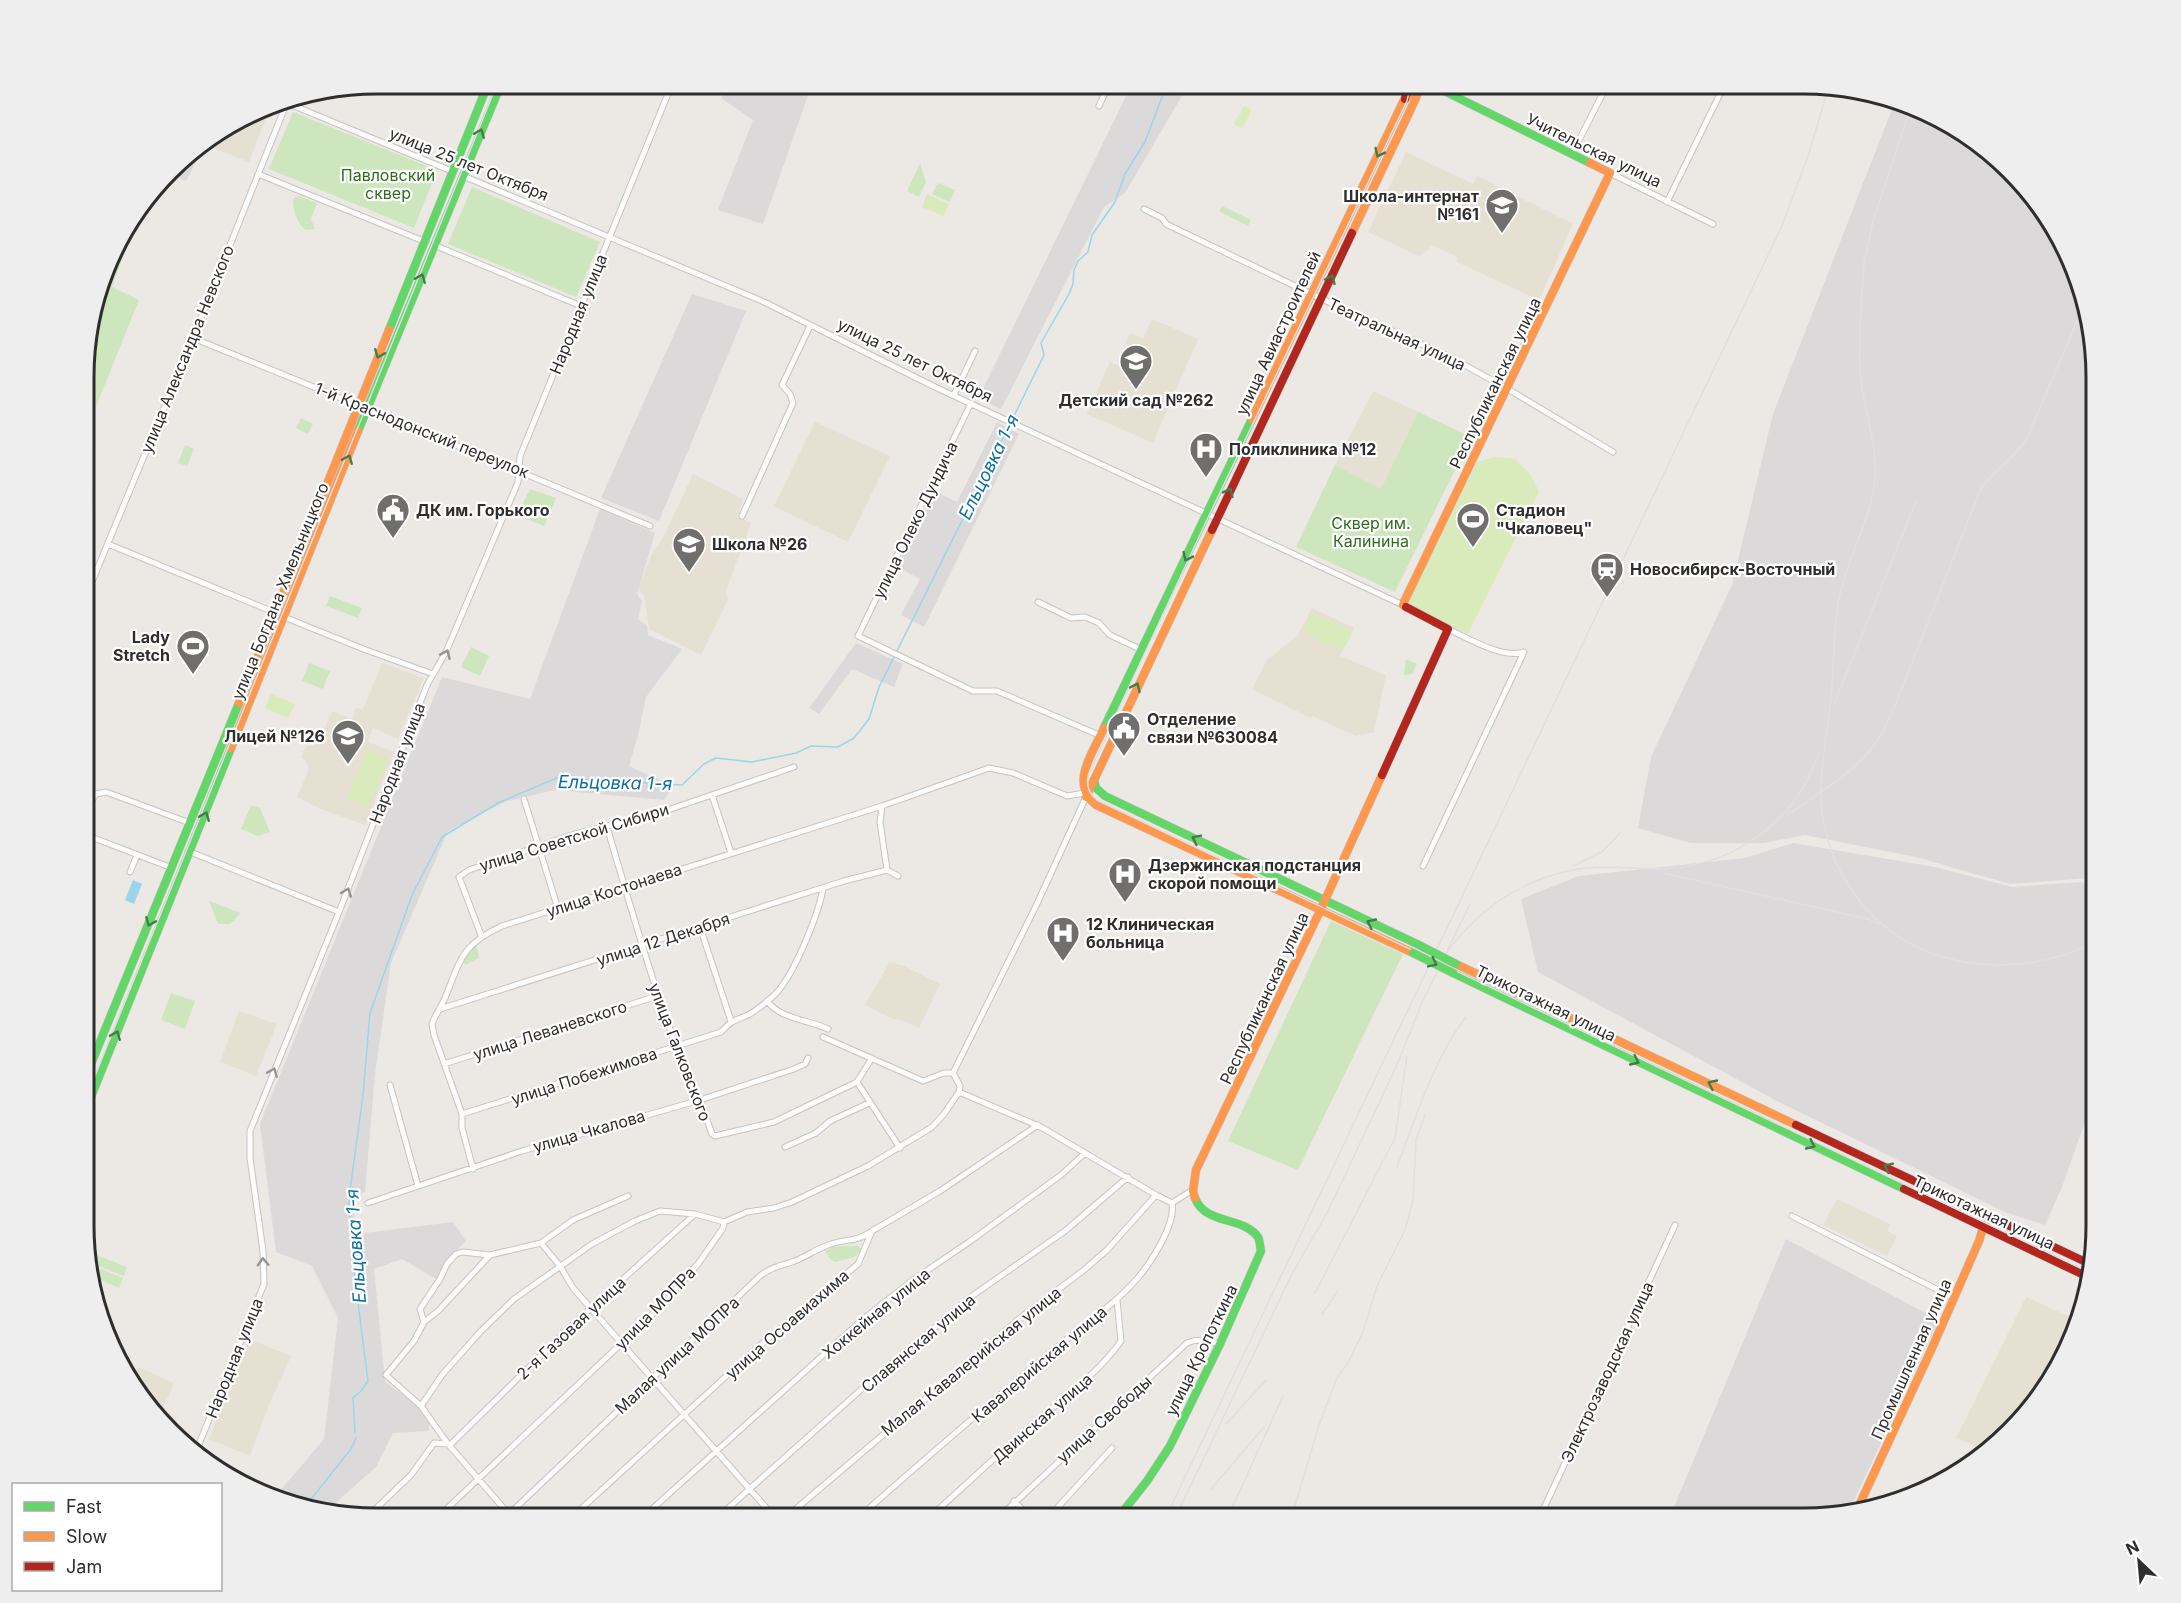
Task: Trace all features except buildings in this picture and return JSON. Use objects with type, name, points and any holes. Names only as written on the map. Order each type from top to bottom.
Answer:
[{"type":"main road","name":"улица Богдана Хмельницкого","points":[[94,1057],[181,848],[484,94]]},
{"type":"main road","name":"улица Богдана Хмельницкого","points":[[94,1089],[497,94]]},
{"type":"main road","points":[[1404,100],[1406,94]]},
{"type":"main road","name":"улица Авиастроителей","points":[[1085,795],[1082,782],[1087,765],[1404,100],[1410,94]]},
{"type":"main road","name":"улица Авиастроителей","points":[[1085,795],[1322,299],[1417,94]]},
{"type":"main road","name":"Учительская улица","points":[[1450,94],[1610,173]]},
{"type":"main road","name":"Республиканская улица","points":[[1403,605],[1610,173]]},
{"type":"main road","name":"улица 25 лет Октября","points":[[1403,605],[1448,629]]},
{"type":"main road","name":"Республиканская улица","points":[[1191,1191],[1196,1170],[1325,901],[1448,629]]},
{"type":"main road","name":"Трикотажная улица","points":[[1087,765],[1089,773],[1095,775],[1095,788],[1105,796],[2084,1261]]},
{"type":"main road","name":"Трикотажная улица","points":[[1085,795],[1106,810],[1453,972],[2082,1274]]},
{"type":"main road","points":[[1214,861],[1210,854],[1217,850]]},
{"type":"main road","name":"улица Кропоткина","points":[[1126,1508],[1165,1454],[1220,1344],[1257,1262],[1262,1244],[1257,1234],[1199,1207],[1191,1191]]},
{"type":"main road","name":"Промышленная улица","points":[[1860,1503],[1954,1298],[1987,1215]]},
{"type":"street","name":"Народная улица","points":[[199,1445],[264,1284],[250,1158],[250,1131],[339,912],[427,685],[441,664],[518,482],[520,456],[668,94]]},
{"type":"street","points":[[1099,106],[1104,94]]},
{"type":"street","points":[[1572,154],[1602,94]]},
{"type":"street","points":[[1667,202],[1720,94]]},
{"type":"street","name":"улица 25 лет Октября","points":[[296,107],[762,301],[954,395],[1403,605]]},
{"type":"street","name":"улица Александра Невского","points":[[94,577],[284,111]]},
{"type":"street","name":"Учительская улица","points":[[1610,173],[1713,224]]},
{"type":"street","points":[[258,174],[581,306]]},
{"type":"street","name":"Театральная улица","points":[[1144,209],[1162,218],[1166,224],[1311,294],[1452,358],[1508,388],[1613,452]]},
{"type":"street","points":[[742,516],[793,403],[790,393],[782,385],[810,326]]},
{"type":"street","name":"1-й Краснодонский переулок","points":[[193,338],[519,470],[650,526]]},
{"type":"street","points":[[954,395],[975,351]]},
{"type":"street","name":"улица Олеко Дундича","points":[[971,403],[858,636],[973,691],[997,691],[1101,736]]},
{"type":"street","points":[[108,544],[366,650],[433,674]]},
{"type":"street","points":[[1038,602],[1071,618],[1085,617],[1099,623],[1110,635],[1142,650]]},
{"type":"street","name":"улица 25 лет Октября","points":[[1423,866],[1524,652],[1517,654],[1489,648],[1448,629]]},
{"type":"street","name":"улица Советской Сибири","points":[[481,935],[459,877],[483,864],[575,834],[607,827],[712,795],[794,767]]},
{"type":"street","name":"Трикотажная улица","points":[[989,768],[1014,773],[1067,796],[1085,795]]},
{"type":"street","name":"улица Костонаева","points":[[473,1169],[462,1128],[462,1114],[432,1024],[462,958],[471,944],[481,935],[625,886],[882,806],[989,768]]},
{"type":"street","points":[[94,798],[96,794],[106,792],[190,823]]},
{"type":"street","points":[[712,795],[731,853]]},
{"type":"street","points":[[953,1073],[1039,899],[1085,795]]},
{"type":"street","points":[[524,799],[558,909]]},
{"type":"street","points":[[882,806],[880,822],[887,870],[898,876]]},
{"type":"street","name":"улица Галковского","points":[[607,827],[657,996],[712,1134],[715,1136],[774,1122],[857,1082]]},
{"type":"street","points":[[94,838],[172,868]]},
{"type":"street","points":[[181,848],[339,912]]},
{"type":"street","points":[[130,872],[137,855]]},
{"type":"street","name":"улица 12 Декабря","points":[[440,1009],[844,881],[887,870]]},
{"type":"street","name":"улица Побежимова","points":[[462,1114],[721,1032],[731,1021],[750,1014],[773,997],[782,986],[817,914],[823,889]]},
{"type":"street","points":[[700,927],[731,1021]]},
{"type":"street","name":"улица Леваневского","points":[[444,1064],[657,996]]},
{"type":"street","points":[[767,1001],[774,1010],[782,1014],[828,1029]]},
{"type":"street","points":[[823,1037],[923,1081],[944,1073],[953,1073]]},
{"type":"street","name":"улица Чкалова","points":[[368,1203],[473,1169],[522,1150],[700,1100],[794,1069],[805,1064],[808,1058]]},
{"type":"street","points":[[872,1058],[857,1082],[900,1148]]},
{"type":"street","points":[[421,1406],[442,1375],[480,1332],[514,1299],[592,1245],[660,1211],[695,1214],[724,1222],[747,1212],[774,1208],[792,1202],[868,1166],[932,1127],[944,1114],[959,1092],[960,1086],[953,1073]]},
{"type":"street","points":[[390,1085],[418,1186]]},
{"type":"street","points":[[959,1092],[1038,1125],[1128,1177],[1154,1197],[1172,1203],[1191,1191]]},
{"type":"street","points":[[785,1147],[816,1133],[830,1121],[869,1103]]},
{"type":"street","points":[[872,1231],[940,1191],[1038,1125]]},
{"type":"street","name":"Хоккейная улица","points":[[652,1508],[862,1320],[912,1280],[1061,1175],[1085,1153]]},
{"type":"street","name":"Славянская улица","points":[[728,1508],[864,1387],[972,1296],[1065,1231],[1128,1177]]},
{"type":"street","points":[[424,1322],[420,1309],[452,1257],[462,1252],[490,1255],[541,1243],[573,1220],[628,1196]]},
{"type":"street","name":"Малая Кавалерийская улица","points":[[797,1508],[1014,1322],[1107,1250],[1154,1197]]},
{"type":"street","name":"Кавалерийская улица","points":[[870,1508],[1072,1334],[1117,1300],[1155,1255],[1171,1214],[1172,1203]]},
{"type":"street","name":"2-я Газовая улица","points":[[376,1508],[411,1475],[434,1443],[449,1444],[590,1308],[695,1214]]},
{"type":"street","points":[[1792,1216],[1954,1298]]},
{"type":"street","name":"улица МОПРа","points":[[448,1508],[661,1306],[698,1264],[723,1228],[724,1222]]},
{"type":"street","name":"Электрозаводская улица","points":[[1544,1508],[1675,1226]]},
{"type":"street","name":"Малая улица МОПРа","points":[[518,1508],[761,1275],[775,1265],[793,1262],[840,1241],[858,1240],[872,1231]]},
{"type":"street","name":"улица Осоавиахима","points":[[582,1508],[757,1348],[858,1264],[872,1231]]},
{"type":"street","points":[[858,1240],[865,1248]]},
{"type":"street","points":[[541,1243],[560,1266],[567,1280],[621,1345],[767,1508]]},
{"type":"street","points":[[490,1255],[438,1311],[424,1322],[414,1341],[386,1375],[421,1406],[502,1508]]},
{"type":"street","name":"Двинская улица","points":[[940,1508],[1031,1426],[1058,1405],[1118,1346],[1121,1341],[1117,1300]]},
{"type":"street","name":"улица Свободы","points":[[1007,1508],[1187,1343],[1193,1340],[1206,1340],[1220,1344]]},
{"type":"street","points":[[1057,1508],[1112,1448]]},
{"type":"street","points":[[1014,1501],[1021,1508]]},
{"type":"shaded area","points":[[723,94],[808,94],[763,224],[718,210],[753,120],[721,98]]},
{"type":"shaded area","points":[[1127,94],[1183,94],[1125,193],[1104,207],[1001,409],[978,399]]},
{"type":"shaded area","points":[[1892,109],[1945,132],[1976,153],[2004,177],[2039,220],[2057,252],[2077,304],[2084,340],[2086,359],[2086,878],[2010,884],[1916,857],[1805,835],[1764,843],[1691,843],[1638,828],[1651,757],[1732,585],[1773,414]]},
{"type":"shaded area","points":[[266,117],[249,162],[213,147],[236,132]]},
{"type":"shaded area","name":"Школа-интернат №161","points":[[1406,152],[1473,184],[1477,176],[1573,224],[1539,300],[1457,262],[1458,257],[1431,245],[1419,256],[1368,232]]},
{"type":"shaded area","points":[[197,160],[186,181],[177,177]]},
{"type":"shaded area","points":[[692,294],[746,311],[659,521],[601,498]]},
{"type":"shaded area","name":"Детский сад №262","points":[[1152,319],[1198,339],[1153,443],[1087,414],[1110,362],[1120,366],[1129,346],[1125,344],[1130,333],[1143,338]]},
{"type":"shaded area","points":[[1373,391],[1418,412],[1381,489],[1335,465]]},
{"type":"shaded area","points":[[815,422],[890,456],[848,542],[774,506]]},
{"type":"shaded area","points":[[997,422],[1019,434],[924,627],[901,615],[920,579],[897,567],[934,491],[957,502]]},
{"type":"shaded area","name":"Школа №26","points":[[693,474],[743,499],[737,516],[751,523],[726,591],[728,600],[701,655],[649,629],[644,595],[638,590],[651,555],[663,538]]},
{"type":"shaded area","points":[[600,509],[655,533],[637,594],[642,601],[638,619],[647,626],[648,635],[682,649],[646,697],[629,766],[673,786],[664,800],[555,790],[505,802],[448,831],[391,963],[375,1074],[365,1192],[351,1197],[357,1234],[453,1222],[466,1241],[454,1253],[436,1279],[402,1259],[374,1269],[385,1382],[421,1408],[429,1419],[429,1431],[393,1433],[376,1467],[333,1505],[304,1499],[280,1491],[324,1439],[338,1318],[312,1266],[276,1252],[260,1124],[442,677],[530,699]]},
{"type":"shaded area","points":[[1312,608],[1354,628],[1340,656],[1386,675],[1374,732],[1356,736],[1312,716],[1311,718],[1252,689],[1267,660],[1298,635]]},
{"type":"shaded area","points":[[856,643],[903,664],[894,687],[852,669],[819,714],[809,708]]},
{"type":"shaded area","name":"Лицей №126","points":[[382,663],[424,678],[398,739],[373,728],[368,742],[394,752],[365,825],[321,809],[297,797],[309,769],[306,761],[301,758],[306,745],[312,746],[318,743],[332,711],[352,719],[356,708],[363,709]]},
{"type":"shaded area","points":[[1793,843],[1935,867],[2012,887],[2081,882],[2086,884],[2086,1119],[2062,1187],[2045,1225],[2005,1212],[1779,1102],[1538,972],[1521,899],[1579,876],[1745,858]]},
{"type":"shaded area","points":[[889,963],[902,965],[940,984],[919,1028],[902,1020],[893,1019],[865,1005]]},
{"type":"shaded area","points":[[239,1011],[277,1024],[256,1076],[220,1062]]},
{"type":"shaded area","points":[[1837,1199],[1890,1224],[1887,1231],[1897,1236],[1887,1256],[1823,1225]]},
{"type":"shaded area","points":[[1786,1239],[1939,1320],[1852,1504],[1822,1508],[1674,1508]]},
{"type":"shaded area","points":[[2026,1297],[2071,1317],[2049,1367],[2028,1398],[2004,1426],[1978,1448],[1956,1438]]},
{"type":"shaded area","points":[[249,1339],[291,1356],[268,1407],[250,1456],[209,1439]]},
{"type":"shaded area","points":[[138,1367],[174,1383],[162,1409],[153,1398],[136,1373]]},
{"type":"green space","points":[[1244,106],[1252,110],[1242,128],[1234,124]]},
{"type":"green space","name":"Павловский сквер","points":[[293,112],[437,170],[414,228],[269,169]]},
{"type":"green space","points":[[920,163],[926,182],[919,197],[907,191]]},
{"type":"green space","points":[[938,183],[955,190],[950,202],[932,194]]},
{"type":"green space","name":"Павловский сквер","points":[[472,187],[600,242],[576,297],[448,244]]},
{"type":"green space","points":[[927,194],[949,204],[943,216],[922,207]]},
{"type":"green space","points":[[298,196],[317,203],[311,219],[315,229],[306,230],[298,220],[293,199]]},
{"type":"green space","points":[[1222,206],[1251,220],[1248,226],[1219,211]]},
{"type":"green space","points":[[128,245],[112,287],[139,300],[94,411],[95,359],[100,322],[116,269]]},
{"type":"green space","name":"Сквер им. Калинина","points":[[1418,412],[1471,437],[1395,592],[1296,547],[1335,465],[1381,489]]},
{"type":"green space","points":[[301,418],[313,424],[308,434],[296,428]]},
{"type":"green space","points":[[185,445],[194,449],[187,466],[178,463]]},
{"type":"green space","name":"Стадион \"Чкаловец\"","points":[[1495,457],[1515,459],[1531,475],[1539,492],[1468,634],[1408,604],[1477,462]]},
{"type":"green space","points":[[530,489],[556,498],[544,526],[517,515]]},
{"type":"green space","points":[[330,596],[362,608],[358,618],[326,606]]},
{"type":"green space","points":[[1313,614],[1349,629],[1351,634],[1345,647],[1329,645],[1307,632],[1304,628],[1310,615]]},
{"type":"green space","points":[[471,647],[489,656],[480,676],[461,667]]},
{"type":"green space","points":[[1406,659],[1417,664],[1412,674],[1404,675]]},
{"type":"green space","points":[[309,663],[330,671],[323,689],[302,681]]},
{"type":"green space","points":[[271,694],[295,704],[288,718],[265,708]]},
{"type":"green space","points":[[367,750],[388,758],[369,807],[348,798]]},
{"type":"green space","points":[[251,805],[260,808],[270,832],[258,836],[241,829]]},
{"type":"green space","points":[[209,901],[241,913],[230,924],[218,924]]},
{"type":"green space","points":[[1331,921],[1403,954],[1298,1170],[1228,1141]]},
{"type":"green space","points":[[476,942],[479,958],[465,965],[463,960]]},
{"type":"green space","points":[[171,993],[195,1001],[185,1029],[161,1020]]},
{"type":"green space","points":[[858,1246],[862,1250],[854,1257],[836,1262],[831,1260],[825,1251],[833,1247]]},
{"type":"green space","points":[[96,1255],[127,1267],[124,1276],[97,1266]]},
{"type":"green space","points":[[98,1268],[123,1278],[119,1288],[100,1280]]},
{"type":"water","points":[[133,880],[142,884],[134,904],[125,900]]},
{"type":"waterway","name":"Ельцовка 1-я","points":[[1012,420],[1044,355],[1041,343],[1069,294],[1078,261],[1088,252],[1092,235],[1115,202],[1125,174],[1145,142],[1163,94]]},
{"type":"waterway","name":"Ельцовка 1-я","points":[[355,1433],[353,1398],[368,1381],[352,1255],[349,1198],[363,1095],[370,1013],[412,895],[442,837],[498,803],[557,778],[682,785],[704,764],[716,758],[752,762],[796,753],[811,746],[838,747],[854,738],[869,719],[879,687],[1010,424]]},
{"type":"waterway","name":"Ельцовка 1-я","points":[[310,1500],[351,1449],[356,1438]]},
{"type":"tram line","points":[[94,1078],[493,94]]},
{"type":"tram line","points":[[1409,94],[1089,773],[1090,791],[1097,800],[2083,1269]]},
{"type":"railway","points":[[1170,1508],[1782,226],[1808,156],[1826,95]]},
{"type":"railway","points":[[1863,267],[1874,218],[1908,115]]},
{"type":"railway","points":[[1864,261],[1860,370],[1874,451],[1875,479],[1870,505],[1847,570],[1837,611],[1831,697],[1821,780],[1823,817],[1828,841],[1848,885],[1863,905],[1899,937],[1921,949],[1963,961],[2006,965],[2049,959],[2086,947]]},
{"type":"railway","points":[[1788,815],[1856,765],[1875,744],[1887,724],[1981,488],[2026,440],[2079,315]]},
{"type":"railway","points":[[1835,702],[1916,501]]},
{"type":"railway","points":[[1445,955],[1458,938],[1487,910],[1503,898],[1539,880],[1559,873],[1589,868],[1665,869],[1691,866],[1715,859],[1738,848],[1760,835],[1779,819],[1809,777],[1818,753]]},
{"type":"railway","points":[[1573,866],[1603,851],[1620,833]]},
{"type":"railway","points":[[1663,873],[1868,919],[1879,924]]},
{"type":"railway","points":[[1180,1508],[1291,1276],[1328,1211],[1397,1065],[1421,1005],[1470,904]]},
{"type":"railway","points":[[1397,1167],[1434,1071],[1465,1018]]},
{"type":"railway","points":[[1315,1293],[1395,1138],[1407,1056]]},
{"type":"railway","points":[[1294,1508],[1319,1425],[1337,1378],[1349,1361],[1363,1332],[1377,1286],[1405,1230],[1413,1200],[1416,1140],[1425,1115]]},
{"type":"railway","points":[[1322,1314],[1338,1291]]},
{"type":"railway","points":[[1226,1424],[1266,1380]]},
{"type":"railway","points":[[1232,1508],[1283,1396]]},
{"type":"railway","points":[[1211,1489],[1264,1427]]},
{"type":"traffic: fast","points":[[389,330],[484,94]]},
{"type":"traffic: fast","points":[[358,431],[497,94]]},
{"type":"traffic: fast","points":[[1450,94],[1590,163]]},
{"type":"traffic: fast","points":[[1104,728],[1252,419]]},
{"type":"traffic: fast","points":[[94,1056],[239,703]]},
{"type":"traffic: fast","points":[[94,1089],[231,748]]},
{"type":"traffic: fast","points":[[1094,780],[1096,788],[1105,796],[1417,944]]},
{"type":"traffic: fast","points":[[1417,944],[1456,964]]},
{"type":"traffic: fast","points":[[1413,953],[1453,973]]},
{"type":"traffic: fast","points":[[1453,973],[1904,1189]]},
{"type":"traffic: fast","points":[[1126,1508],[1170,1446],[1220,1344],[1261,1251],[1258,1237],[1251,1230],[1207,1213],[1195,1198]]},
{"type":"traffic: slow","points":[[1252,419],[1404,100],[1409,94]]},
{"type":"traffic: slow","points":[[1352,233],[1417,94]]},
{"type":"traffic: slow","points":[[1406,607],[1403,605],[1404,602],[1610,173],[1590,163]]},
{"type":"traffic: slow","points":[[239,703],[389,330]]},
{"type":"traffic: slow","points":[[231,748],[358,431]]},
{"type":"traffic: slow","points":[[1086,797],[1212,530]]},
{"type":"traffic: slow","points":[[1104,728],[1090,758],[1084,778],[1084,787],[1096,805],[1413,953]]},
{"type":"traffic: slow","points":[[1195,1198],[1193,1191],[1196,1170],[1320,911],[1382,775]]},
{"type":"traffic: slow","points":[[1456,964],[1796,1125]]},
{"type":"traffic: slow","points":[[1860,1503],[1932,1348],[1979,1241],[1987,1215]]},
{"type":"traffic: jam","points":[[1405,99],[1406,94]]},
{"type":"traffic: jam","points":[[1212,530],[1352,233]]},
{"type":"traffic: jam","points":[[1382,775],[1448,629],[1406,607]]},
{"type":"traffic: jam","points":[[1796,1125],[2084,1261]]},
{"type":"traffic: jam","points":[[1904,1189],[2082,1274]]},
{"type":"place","name":"Школа-интернат №161","points":[[1502,234]]},
{"type":"place","name":"Детский сад №262","points":[[1136,390]]},
{"type":"place","name":"Поликлиника №12","points":[[1206,478]]},
{"type":"place","name":"ДК им. Горького","points":[[393,539]]},
{"type":"place","name":"Стадион \"Чкаловец\"","points":[[1473,548]]},
{"type":"place","name":"Школа №26","points":[[689,573]]},
{"type":"place","name":"Новосибирск-Восточный","points":[[1607,598]]},
{"type":"place","name":"Lady Stretch","points":[[193,675]]},
{"type":"place","name":"Отделение связи №630084","points":[[1124,757]]},
{"type":"place","name":"Лицей №126","points":[[348,765]]},
{"type":"place","name":"Дзержинская подстанция скорой помощи","points":[[1125,903]]},
{"type":"place","name":"12 Клиническая больница","points":[[1063,962]]}]
